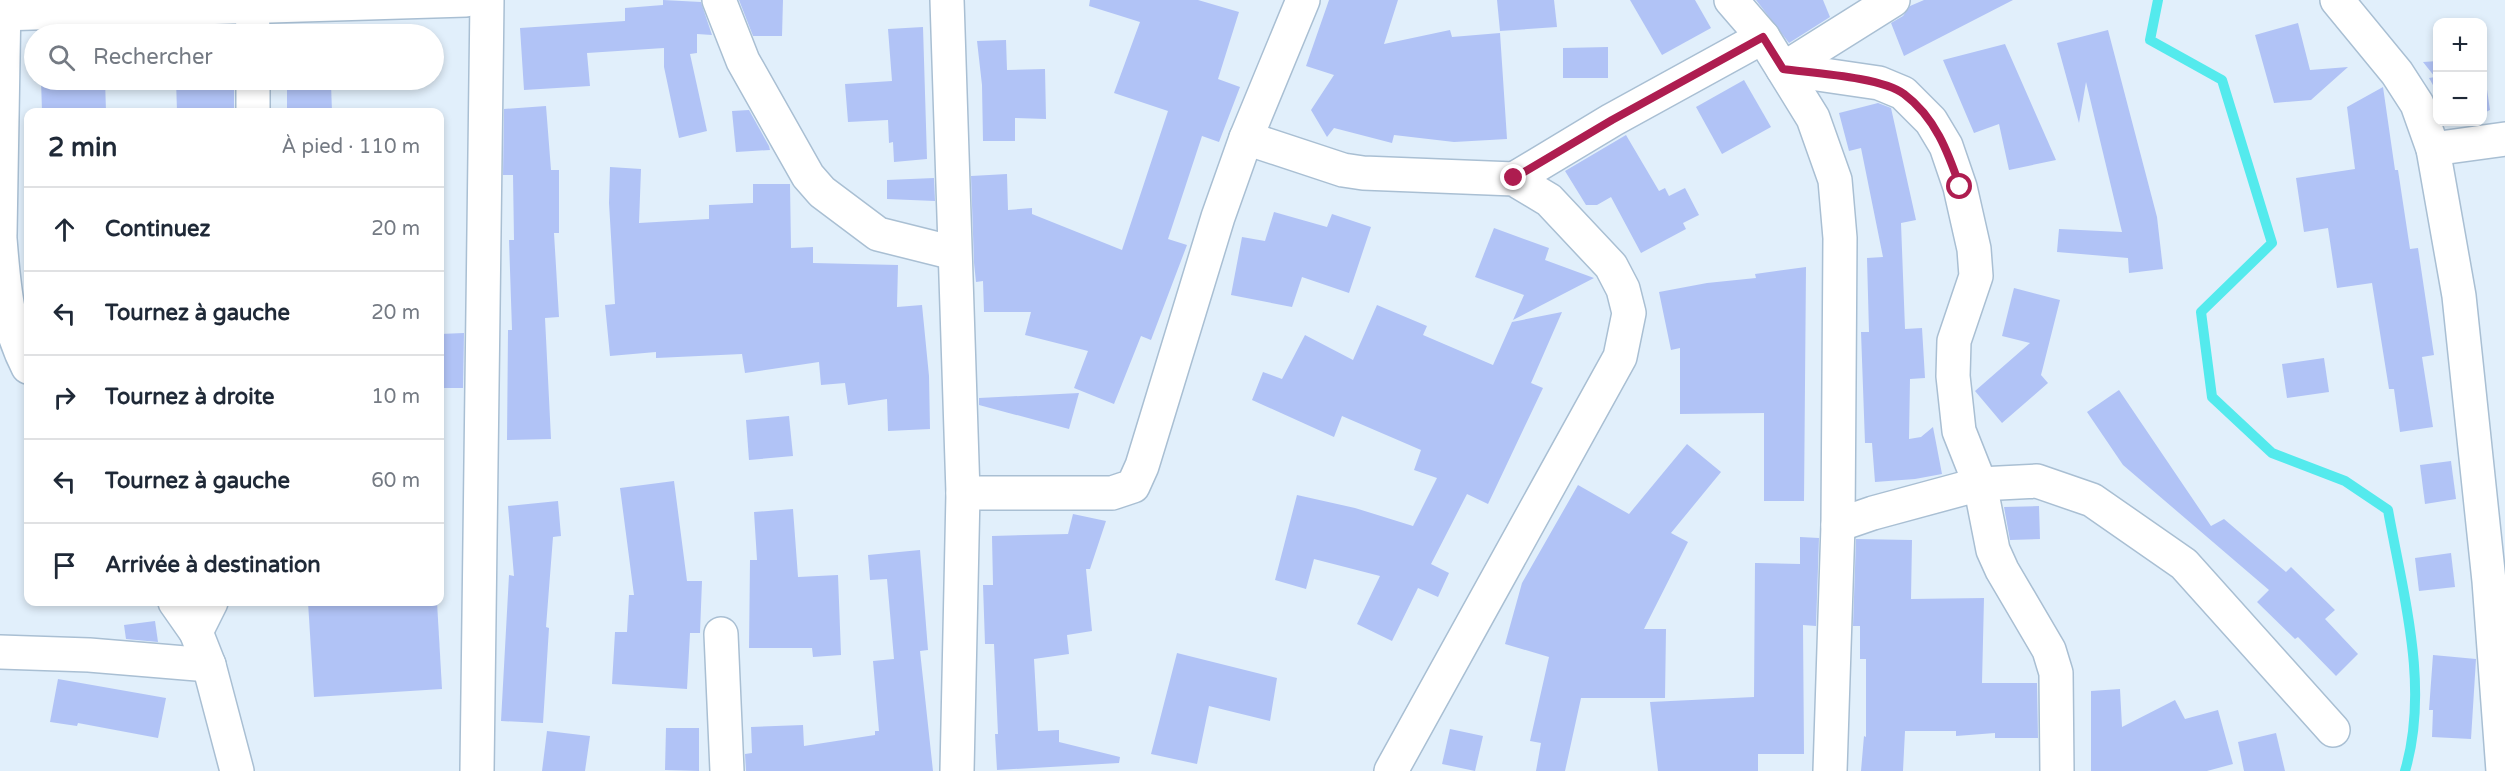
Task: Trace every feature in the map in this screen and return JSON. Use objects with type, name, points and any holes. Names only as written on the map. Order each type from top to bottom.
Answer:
[{"type":"street","points":[[0,234],[2,9],[252,13],[466,0]]},
{"type":"street","points":[[477,771],[487,0]]},
{"type":"street","points":[[719,0],[747,69],[808,176],[822,192],[878,234],[954,253]]},
{"type":"street","points":[[947,0],[963,493],[957,771]]},
{"type":"street","points":[[963,493],[1112,493],[1132,486],[1142,466],[1218,217],[1246,138],[1303,0]]},
{"type":"street","points":[[1731,0],[1763,37],[1813,118],[1835,180],[1840,238],[1838,525],[1830,771]]},
{"type":"street","points":[[1783,69],[1893,0]]},
{"type":"street","points":[[2337,0],[2397,73],[2417,105],[2433,149],[2459,296],[2489,581],[2502,770]]},
{"type":"street","points":[[1514,178],[1612,120],[1763,37]]},
{"type":"street","points":[[1783,69],[1879,83],[1903,93],[1931,121],[1946,146],[1960,187],[1974,249],[1976,276],[1954,341],[1953,376],[1959,431],[1980,484],[1993,550],[2002,570],[2049,650],[2056,673],[2057,771]]},
{"type":"street","points":[[253,90],[253,108]]},
{"type":"street","points":[[1246,138],[1344,170],[1363,173],[1514,178],[1549,200],[1611,266],[1623,289],[1629,313],[1620,357],[1391,771]]},
{"type":"street","points":[[2433,149],[2505,139]]},
{"type":"street","points":[[0,239],[7,313],[24,359]]},
{"type":"street","points":[[1838,525],[1873,513],[1980,484],[2037,481],[2092,500],[2184,564],[2333,729]]},
{"type":"street","points":[[178,606],[196,632],[209,665],[237,771]]},
{"type":"street","points":[[196,632],[209,606]]},
{"type":"street","points":[[721,634],[727,771]]},
{"type":"street","points":[[0,652],[89,655],[209,665]]},
{"type":"building","points":[[663,0],[701,2],[712,35],[697,34],[697,53],[690,54],[707,131],[679,138],[664,67],[664,48],[587,53],[590,86],[524,90],[520,28],[625,21],[625,8],[663,5]]},
{"type":"building","points":[[739,0],[783,0],[782,36],[753,36]]},
{"type":"building","points":[[1090,0],[1198,0],[1239,12],[1218,79],[1240,87],[1219,142],[1202,136],[1168,239],[1187,245],[1151,340],[1141,336],[1114,404],[1074,388],[1088,351],[1025,335],[1031,312],[984,312],[983,281],[976,282],[974,263],[971,176],[1007,174],[1008,210],[1032,208],[1032,214],[1122,250],[1168,111],[1114,93],[1140,22],[1089,6]]},
{"type":"building","points":[[1329,0],[1398,0],[1384,44],[1450,30],[1452,37],[1500,33],[1507,139],[1454,142],[1394,135],[1392,143],[1334,128],[1327,137],[1311,110],[1334,75],[1306,66]]},
{"type":"building","points":[[1497,0],[1554,0],[1557,27],[1500,31]]},
{"type":"building","points":[[1630,0],[1695,0],[1711,28],[1662,55]]},
{"type":"building","points":[[1756,0],[1823,0],[1830,17],[1789,43]]},
{"type":"building","points":[[1924,0],[2013,0],[1904,56],[1891,23],[1903,16],[1910,6]]},
{"type":"building","points":[[2298,23],[2310,70],[2348,67],[2311,100],[2274,103],[2255,35]]},
{"type":"building","points":[[923,27],[927,159],[894,162],[893,142],[889,143],[888,120],[848,122],[845,84],[892,81],[888,29]]},
{"type":"building","points":[[2108,30],[2157,217],[2163,269],[2129,273],[2128,258],[2057,252],[2059,229],[2122,232],[2086,82],[2079,123],[2057,43]]},
{"type":"building","points":[[1006,40],[1007,70],[1045,69],[1046,119],[1015,118],[1015,141],[983,141],[982,85],[977,41]]},
{"type":"building","points":[[2005,44],[2056,160],[2009,170],[1999,124],[1974,133],[1943,60]]},
{"type":"building","points":[[1608,47],[1608,78],[1563,78],[1563,48]]},
{"type":"building","points":[[2433,61],[2433,74],[2423,62]]},
{"type":"building","points":[[1744,80],[1771,127],[1722,154],[1696,107]]},
{"type":"building","points":[[2383,87],[2395,170],[2398,170],[2410,249],[2418,248],[2434,355],[2422,357],[2433,427],[2400,432],[2394,389],[2389,389],[2372,283],[2337,288],[2328,228],[2304,232],[2296,178],[2355,169],[2347,107]]},
{"type":"building","points":[[2487,89],[2490,110],[2487,112]]},
{"type":"building","points":[[41,90],[105,90],[106,108],[42,108]]},
{"type":"building","points":[[176,90],[234,90],[234,108],[177,108]]},
{"type":"building","points":[[287,90],[331,90],[332,108],[287,108]]},
{"type":"building","points":[[1878,103],[1891,108],[1916,220],[1901,223],[1905,329],[1922,328],[1925,378],[1910,379],[1909,439],[1921,437],[1933,427],[1942,474],[1875,482],[1872,443],[1865,443],[1861,332],[1869,332],[1867,258],[1883,257],[1861,148],[1849,151],[1839,113]]},
{"type":"building","points":[[546,106],[551,170],[559,170],[559,233],[554,233],[559,317],[545,318],[551,439],[507,440],[508,330],[512,330],[509,240],[514,240],[513,175],[503,175],[504,109]]},
{"type":"building","points":[[749,110],[770,150],[736,152],[732,111]]},
{"type":"building","points":[[1626,135],[1659,191],[1665,188],[1669,196],[1685,188],[1699,215],[1683,223],[1686,229],[1641,253],[1611,197],[1597,205],[1586,205],[1565,171]]},
{"type":"building","points":[[610,167],[641,169],[639,223],[709,219],[709,205],[753,203],[753,184],[790,184],[791,248],[813,247],[813,263],[898,265],[897,307],[922,305],[929,376],[930,429],[888,431],[887,399],[848,405],[845,383],[821,385],[819,362],[745,373],[742,354],[656,358],[656,352],[610,356],[605,305],[615,304],[609,203]]},
{"type":"building","points":[[934,178],[935,201],[887,199],[887,180]]},
{"type":"building","points":[[1274,212],[1327,227],[1332,214],[1371,227],[1349,293],[1302,277],[1292,307],[1231,295],[1242,237],[1265,241]]},
{"type":"building","points":[[1494,228],[1549,248],[1545,260],[1594,278],[1513,320],[1524,295],[1475,277]]},
{"type":"building","points":[[1806,267],[1804,501],[1764,501],[1764,413],[1680,414],[1680,348],[1671,350],[1659,292],[1707,283],[1756,278],[1755,274]]},
{"type":"building","points":[[2014,288],[2060,300],[2041,375],[2048,383],[2002,423],[1975,391],[2030,343],[2002,336]]},
{"type":"building","points":[[1377,305],[1427,326],[1423,335],[1493,365],[1512,322],[1562,312],[1531,383],[1543,388],[1488,504],[1467,494],[1431,564],[1449,573],[1438,597],[1418,588],[1392,641],[1357,624],[1380,576],[1314,559],[1306,589],[1275,580],[1297,495],[1355,508],[1413,526],[1437,478],[1414,470],[1421,450],[1342,416],[1334,437],[1252,400],[1263,372],[1282,379],[1305,335],[1353,360]]},
{"type":"building","points":[[464,333],[463,388],[444,388],[444,334]]},
{"type":"building","points":[[2324,358],[2329,392],[2287,398],[2282,364]]},
{"type":"building","points":[[2119,390],[2211,526],[2224,519],[2286,572],[2291,567],[2335,610],[2325,619],[2358,654],[2336,676],[2298,637],[2295,639],[2257,602],[2269,590],[2123,465],[2087,412]]},
{"type":"building","points":[[1079,393],[1069,429],[979,405],[979,398]]},
{"type":"building","points":[[789,416],[793,456],[749,460],[746,420]]},
{"type":"building","points":[[1687,444],[1721,472],[1671,533],[1688,542],[1644,629],[1666,629],[1665,698],[1581,698],[1565,771],[1536,771],[1541,743],[1530,741],[1549,657],[1505,644],[1522,583],[1578,485],[1629,514]]},
{"type":"building","points":[[2451,461],[2456,499],[2425,504],[2420,465]]},
{"type":"building","points":[[674,481],[687,581],[702,581],[700,633],[690,633],[687,689],[612,684],[615,632],[627,632],[629,595],[634,595],[620,488]]},
{"type":"building","points":[[558,501],[561,536],[553,537],[546,627],[549,628],[543,723],[501,721],[509,575],[514,576],[508,506]]},
{"type":"building","points":[[2039,506],[2040,539],[2010,540],[2004,507]]},
{"type":"building","points":[[793,509],[798,577],[838,575],[841,655],[813,657],[812,648],[749,648],[750,560],[757,560],[754,512]]},
{"type":"building","points":[[1073,514],[1106,521],[1090,569],[1086,569],[1092,631],[1067,635],[1069,654],[1034,659],[1038,731],[1059,730],[1059,742],[1120,757],[1119,763],[997,770],[995,734],[998,734],[994,644],[985,644],[983,585],[993,585],[992,536],[1068,534]]},
{"type":"building","points":[[1800,537],[1819,538],[1816,626],[1803,625],[1804,754],[1758,754],[1758,771],[1658,771],[1650,702],[1754,697],[1755,563],[1800,564]]},
{"type":"building","points":[[1856,539],[1912,540],[1911,599],[1984,598],[1982,683],[2037,683],[2038,738],[1995,738],[1995,733],[1956,736],[1956,731],[1905,731],[1903,771],[1861,771],[1864,736],[1866,737],[1866,659],[1860,659],[1860,626],[1853,626]]},
{"type":"building","points":[[920,550],[928,650],[920,651],[933,771],[746,771],[745,754],[752,753],[751,727],[803,725],[804,746],[875,735],[875,731],[879,731],[873,661],[894,659],[887,579],[870,580],[868,555]]},
{"type":"building","points":[[2451,553],[2455,587],[2419,591],[2415,558]]},
{"type":"building","points":[[308,606],[437,606],[442,689],[314,697]]},
{"type":"building","points":[[155,621],[158,642],[126,639],[124,625]]},
{"type":"building","points":[[1177,653],[1277,678],[1270,721],[1209,706],[1197,764],[1151,754]]},
{"type":"building","points":[[2433,655],[2476,659],[2471,739],[2432,737],[2433,710],[2429,710]]},
{"type":"building","points":[[58,679],[166,698],[158,738],[78,723],[77,726],[50,722]]},
{"type":"building","points":[[2120,689],[2122,727],[2175,700],[2185,719],[2218,710],[2233,764],[2207,771],[2091,771],[2091,691]]},
{"type":"building","points":[[666,728],[699,728],[699,771],[665,770]]},
{"type":"building","points":[[1450,729],[1483,736],[1475,771],[1442,764]]},
{"type":"building","points":[[547,731],[590,736],[585,771],[542,771]]},
{"type":"building","points":[[2276,733],[2285,771],[2244,771],[2238,742]]},
{"type":"waterway","points":[[2158,0],[2150,40],[2222,80],[2272,243],[2201,312],[2212,397],[2272,453],[2345,481],[2388,510],[2407,607],[2415,674],[2412,739],[2405,771]]},
{"type":"route","points":[[1514,178],[1612,120],[1763,37],[1783,69],[1879,83],[1903,93],[1931,121],[1946,146],[1960,187]]}]
